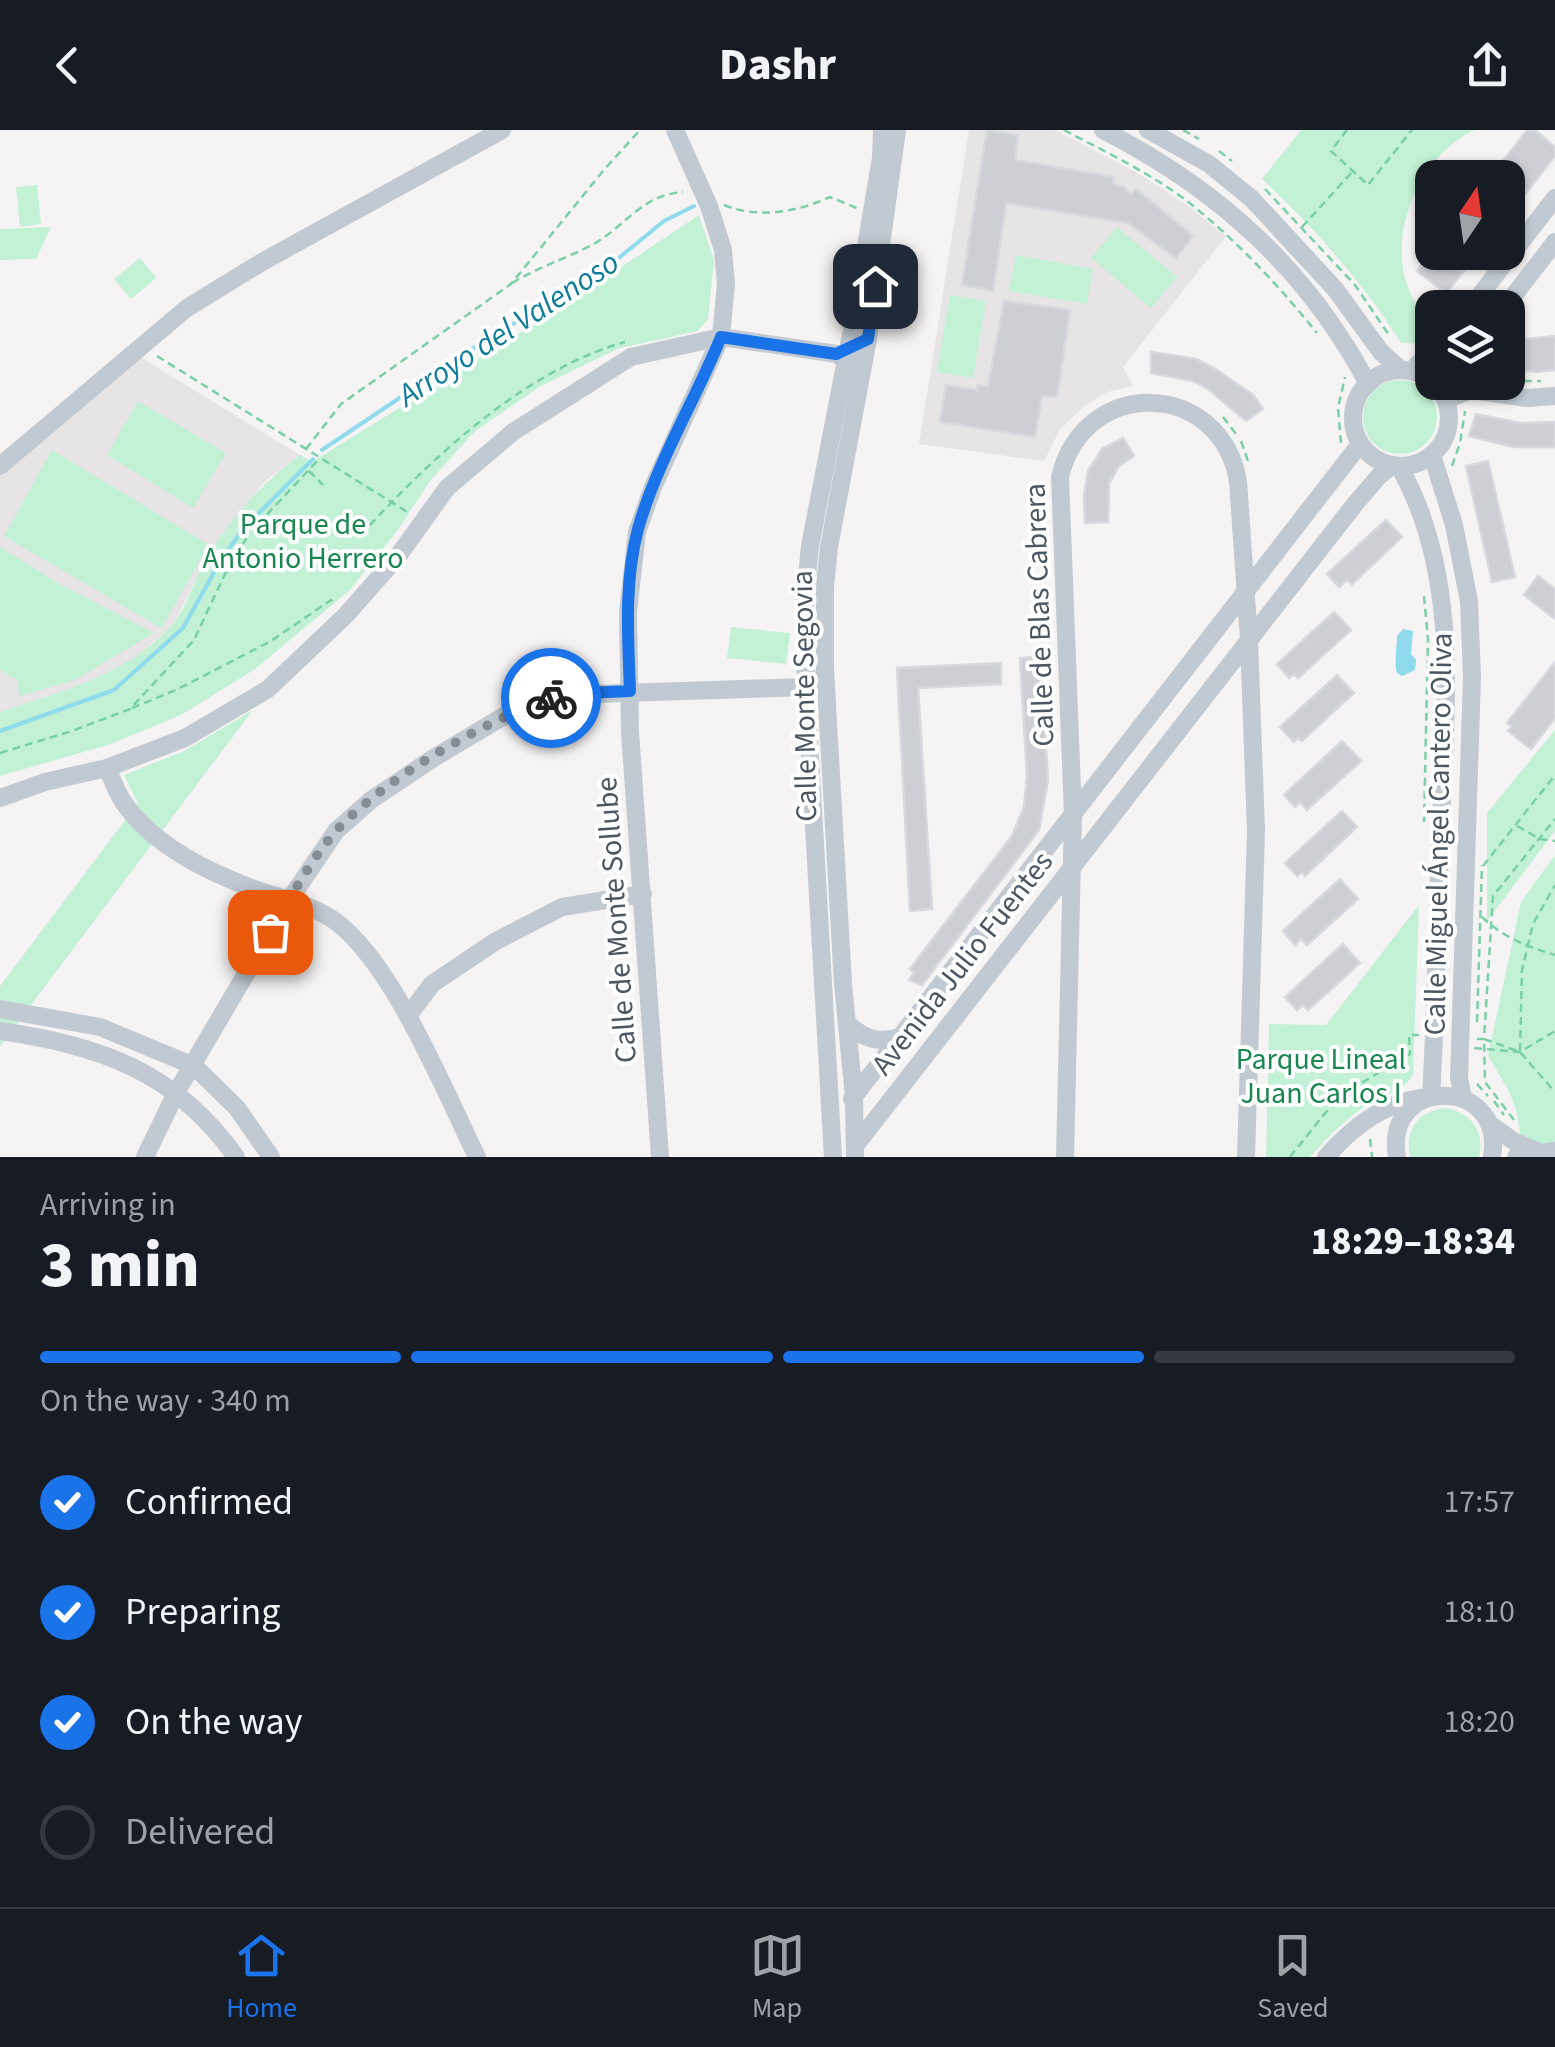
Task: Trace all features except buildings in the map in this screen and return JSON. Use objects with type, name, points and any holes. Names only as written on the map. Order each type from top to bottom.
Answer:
[{"type":"street","points":[[0,466],[187,308],[262,262],[502,130]]},
{"type":"street","name":"Calle de Monte Sollube","points":[[660,1157],[628,612],[637,532],[652,487],[721,337],[726,284],[723,250],[706,198],[675,130]]},
{"type":"street","name":"Calle Monte Segovia","points":[[834,1157],[806,687],[806,597],[810,546],[881,158],[882,130]]},
{"type":"street","name":"Calle Monte Segovia","points":[[855,1151],[824,606],[828,547],[868,339],[898,130]]},
{"type":"street","points":[[1103,130],[1143,150],[1276,253],[1320,303],[1368,384]]},
{"type":"street","points":[[1148,130],[1209,164],[1252,199],[1335,290],[1380,352],[1415,375]]},
{"type":"street","points":[[1484,290],[1555,198]]},
{"type":"street","points":[[1518,290],[1555,242]]},
{"type":"street","points":[[0,798],[45,782],[107,768],[185,738],[268,689],[346,615],[398,556],[448,488],[513,432],[630,356],[721,337],[844,355],[868,339]]},
{"type":"street","points":[[844,355],[861,376]]},
{"type":"street","points":[[1415,364],[1406,371],[1383,374],[1368,384],[1354,406],[1355,432],[1351,444],[1380,462],[1396,466],[1411,465],[1432,455],[1448,430],[1443,400]]},
{"type":"street","points":[[1525,398],[1552,388]]},
{"type":"street","name":"Calle de Blas Cabrera","points":[[1066,1157],[1073,816],[1058,490],[1063,464],[1074,442],[1091,422],[1125,405],[1164,403],[1199,418],[1218,435],[1236,469],[1250,640],[1256,831],[1246,1157]]},
{"type":"street","name":"Avenida Julio Fuentes","points":[[832,1131],[900,1037],[1277,555],[1351,444]]},
{"type":"street","name":"Calle Miguel Ángel Cantero Oliva","points":[[1432,455],[1454,524],[1469,601],[1472,677],[1459,1078],[1463,1098]]},
{"type":"street","name":"Avenida Julio Fuentes","points":[[855,1151],[1112,814],[1378,476],[1396,466]]},
{"type":"street","name":"Calle Miguel Ángel Cantero Oliva","points":[[1396,466],[1418,498],[1428,532],[1447,678],[1431,1096]]},
{"type":"street","points":[[1242,546],[1264,557],[1277,555]]},
{"type":"street","points":[[1214,635],[1227,636],[1236,645],[1236,658]]},
{"type":"street","points":[[806,687],[825,669]]},
{"type":"street","points":[[145,1157],[177,1091],[290,899],[336,831],[371,800],[432,759],[510,713],[562,694],[806,687],[828,706]]},
{"type":"street","points":[[107,768],[124,803],[158,838],[217,874],[290,899],[336,922],[372,960],[408,1016],[477,1157]]},
{"type":"street","points":[[1089,796],[1087,806],[1093,815],[1103,818],[1112,814]]},
{"type":"street","points":[[408,1016],[432,984],[496,941],[562,907],[643,894]]},
{"type":"street","points":[[1037,912],[1049,910],[1061,915],[1072,936]]},
{"type":"street","points":[[0,1009],[100,1027],[194,1066],[237,1108],[271,1157]]},
{"type":"street","points":[[848,1024],[870,1040],[884,1042],[900,1037]]},
{"type":"street","points":[[0,1032],[49,1038],[138,1069],[177,1091],[213,1124],[236,1157]]},
{"type":"street","points":[[1397,1157],[1395,1142],[1402,1119],[1431,1096]]},
{"type":"street","points":[[1326,1157],[1364,1120],[1393,1105],[1431,1096],[1463,1098],[1481,1111],[1490,1126],[1492,1157]]},
{"type":"street","points":[[1490,1126],[1515,1142],[1546,1151]]},
{"type":"street","points":[[832,1131],[840,1142],[855,1151]]},
{"type":"street","points":[[1516,1157],[1546,1151]]},
{"type":"path","points":[[510,284],[640,130]]},
{"type":"path","points":[[1064,130],[1134,167],[1189,203],[1262,268],[1318,335]]},
{"type":"path","points":[[1348,130],[1331,151],[1368,185],[1412,130]]},
{"type":"path","points":[[1290,239],[1353,171]]},
{"type":"path","points":[[306,449],[342,404],[510,284],[593,244],[646,202],[669,193],[686,192],[754,214],[796,208],[830,197],[870,214]]},
{"type":"path","points":[[1262,268],[1276,253]]},
{"type":"path","points":[[142,347],[423,522]]},
{"type":"path","points":[[1345,374],[1338,408],[1351,444]]},
{"type":"path","points":[[1525,383],[1552,388]]},
{"type":"path","points":[[1217,413],[1244,445],[1250,468]]},
{"type":"path","points":[[258,524],[320,458]]},
{"type":"path","points":[[308,470],[323,485]]},
{"type":"path","points":[[370,526],[392,502]]},
{"type":"path","points":[[130,709],[194,640],[249,534]]},
{"type":"path","points":[[1423,589],[1428,639],[1424,823]]},
{"type":"path","points":[[0,753],[72,731],[176,690],[272,640],[331,600]]},
{"type":"path","points":[[1482,867],[1555,775]]},
{"type":"path","points":[[1516,826],[1540,839],[1555,841]]},
{"type":"path","points":[[1520,1052],[1522,970],[1533,924],[1555,886]]},
{"type":"path","points":[[1481,916],[1499,933],[1555,955]]},
{"type":"path","points":[[1483,1050],[1520,1052],[1555,1031]]},
{"type":"path","points":[[1418,1035],[1418,1045]]},
{"type":"path","points":[[1516,1124],[1485,1082],[1484,1039],[1520,1052],[1555,1092]]},
{"type":"shaded area","points":[[969,130],[1055,130],[1136,172],[1226,236],[1123,367],[1133,386],[1107,392],[1085,406],[1060,429],[1044,461],[919,444]]},
{"type":"shaded area","points":[[137,355],[300,455],[265,481],[203,564],[174,624],[130,662],[92,682],[0,712],[0,474]]},
{"type":"green space","points":[[1301,130],[1475,130],[1436,160],[1415,160],[1415,192],[1403,232],[1402,253],[1404,274],[1415,301],[1415,344],[1401,343],[1337,256],[1262,179]]},
{"type":"green space","points":[[37,185],[41,224],[20,227],[16,187]]},
{"type":"green space","name":"Parque de Antonio Herrero","points":[[699,215],[714,260],[708,319],[698,331],[620,348],[539,387],[474,432],[430,481],[397,531],[349,591],[255,669],[181,715],[111,744],[0,776],[0,712],[92,680],[153,643],[176,620],[203,565],[234,519],[285,466],[300,455],[312,462],[563,306]]},
{"type":"green space","points":[[51,227],[36,259],[0,260],[0,229]]},
{"type":"green space","points":[[1117,227],[1177,277],[1151,308],[1091,258]]},
{"type":"green space","points":[[1016,255],[1093,269],[1087,304],[1009,291]]},
{"type":"green space","points":[[140,258],[156,278],[131,299],[114,279]]},
{"type":"green space","points":[[950,295],[986,301],[973,378],[937,372]]},
{"type":"green space","points":[[1386,383],[1414,383],[1415,400],[1434,403],[1434,431],[1414,451],[1386,451],[1366,431],[1366,403]]},
{"type":"green space","points":[[138,401],[226,453],[193,508],[107,455]]},
{"type":"green space","points":[[52,450],[209,545],[161,628],[4,536]]},
{"type":"green space","points":[[0,547],[58,583],[154,633],[75,680],[19,696],[17,680],[0,670]]},
{"type":"green space","points":[[731,627],[790,633],[786,664],[727,658]]},
{"type":"green space","points":[[253,710],[0,1046],[0,986],[138,803],[124,775],[182,752]]},
{"type":"green space","points":[[1555,730],[1555,831],[1487,921],[1487,813]]},
{"type":"green space","points":[[1555,855],[1555,1157],[1520,1157],[1514,1103],[1488,1056],[1521,902]]},
{"type":"green space","name":"Parque Lineal Juan Carlos I","points":[[1419,905],[1413,1075],[1397,1090],[1350,1117],[1310,1157],[1266,1157],[1269,1024],[1326,1025]]},
{"type":"green space","points":[[1447,1108],[1475,1125],[1480,1140],[1479,1157],[1410,1157],[1409,1138],[1416,1123],[1429,1113]]},
{"type":"water","points":[[1403,629],[1413,631],[1411,654],[1416,660],[1415,670],[1402,676],[1397,673],[1396,660],[1397,636]]},
{"type":"waterway","name":"Arroyo del Valenoso","points":[[322,450],[492,336],[598,275],[664,221],[694,206]]},
{"type":"waterway","name":"Arroyo del Valenoso","points":[[0,731],[114,690],[183,628],[222,558],[244,528],[313,459]]},
{"type":"way so far","points":[[270,932],[336,831],[371,800],[510,713],[551,698]]},
{"type":"route","points":[[551,698],[562,694],[630,691],[628,612],[637,532],[652,487],[721,337],[836,354],[868,339],[875,286]]}]
